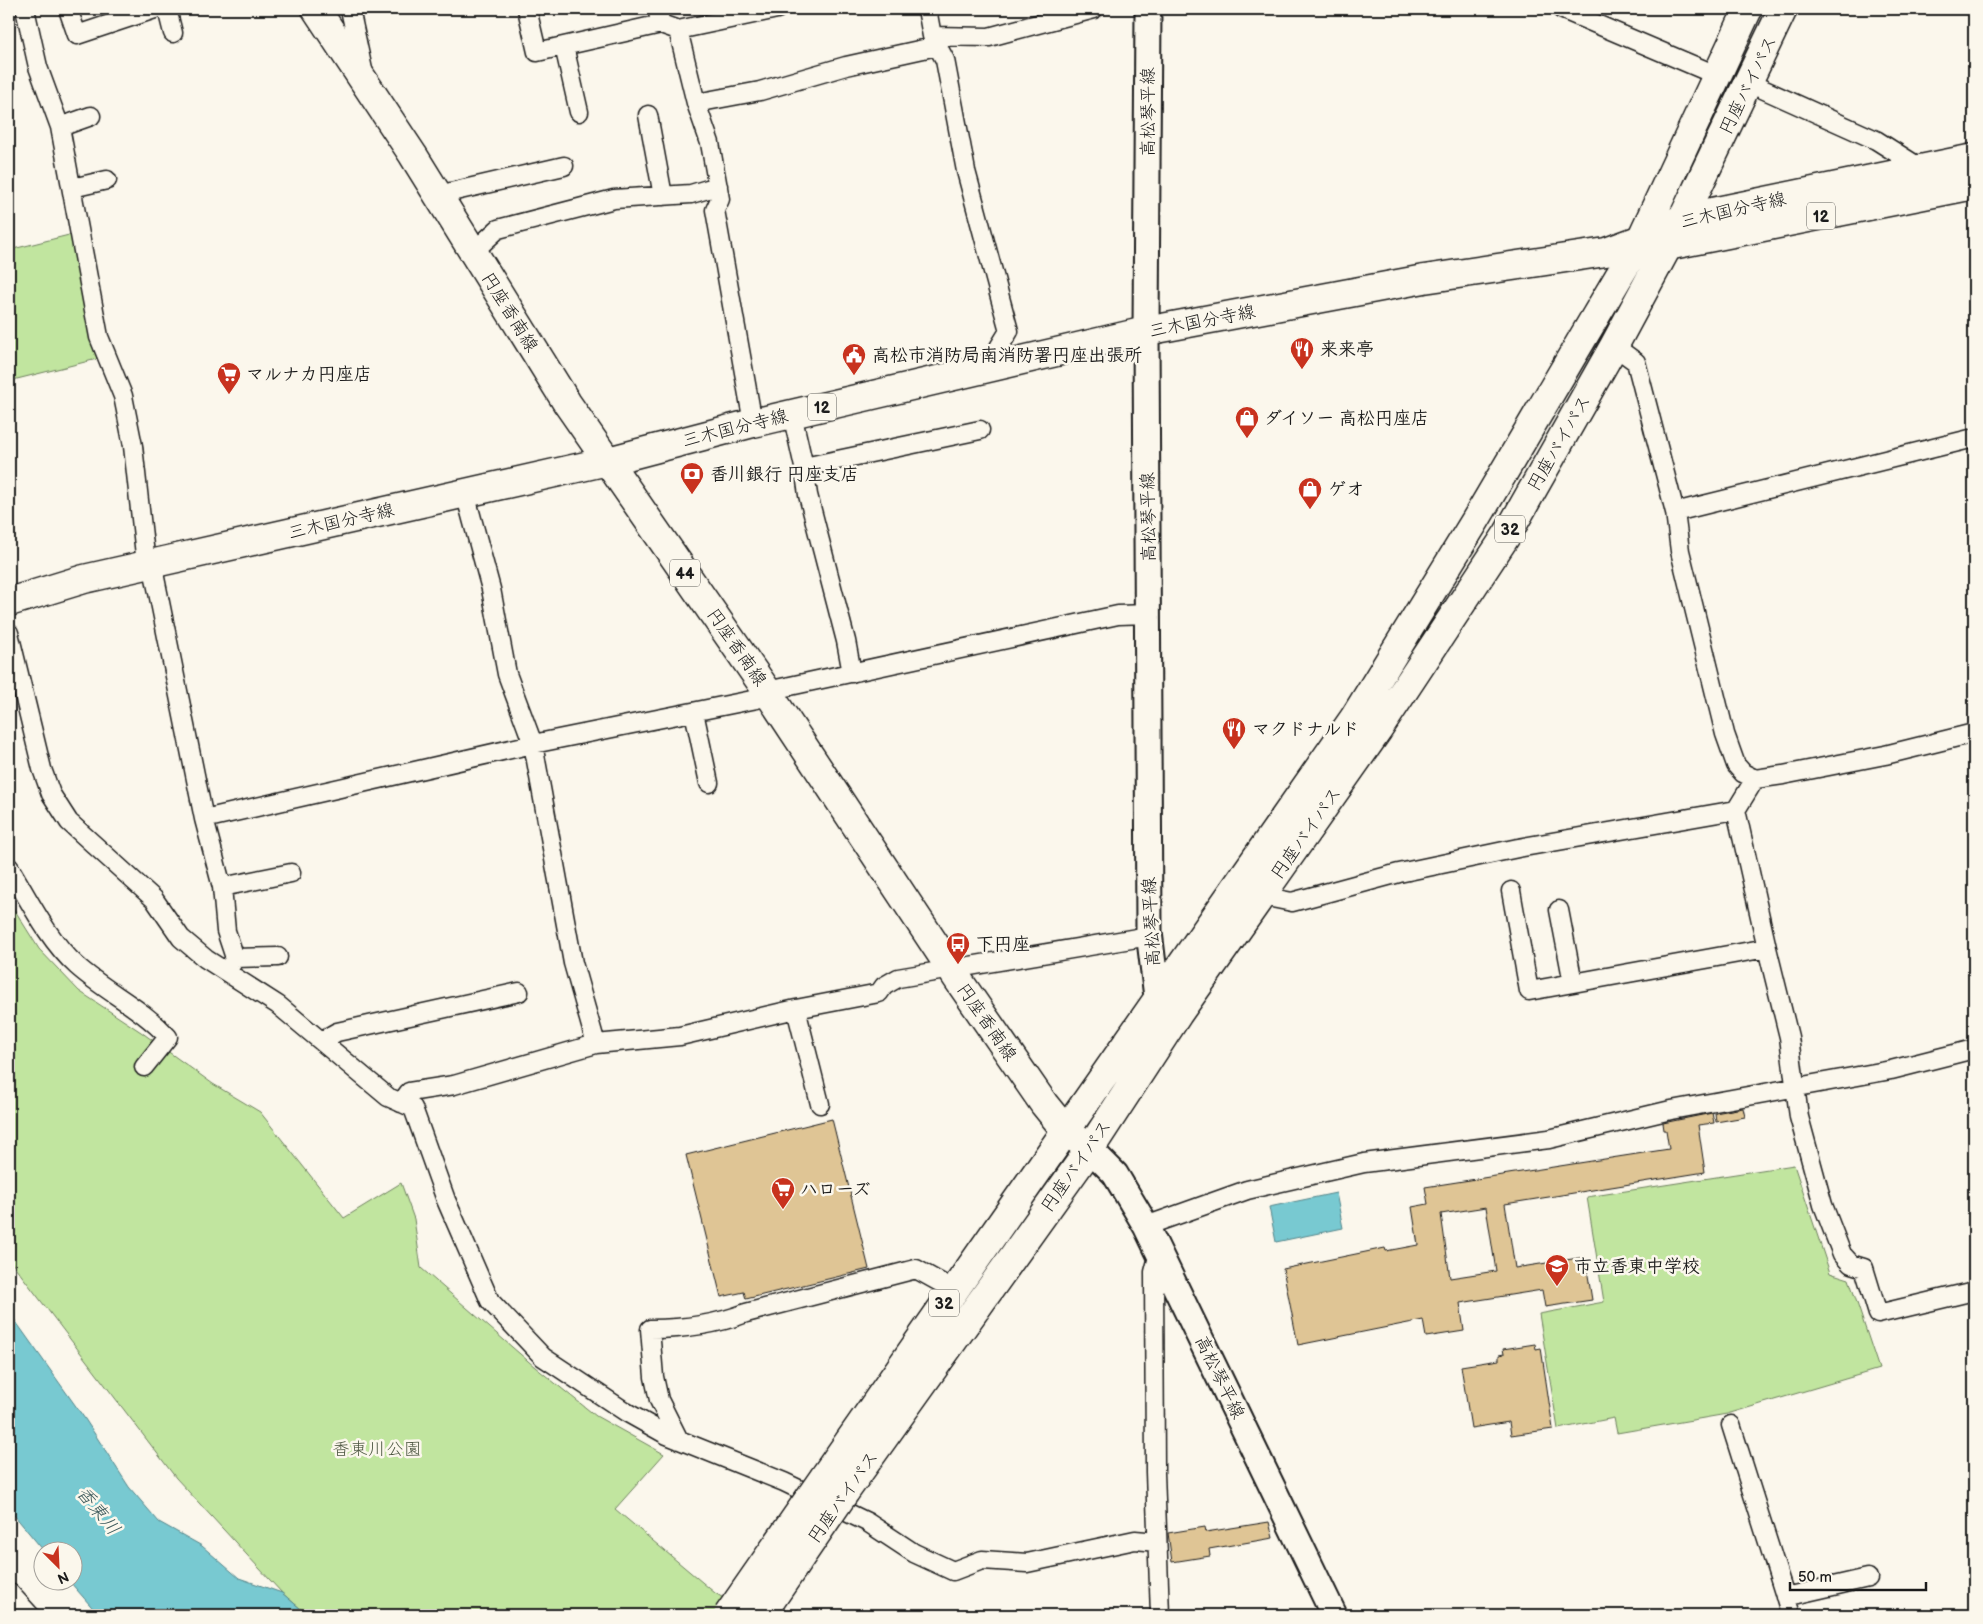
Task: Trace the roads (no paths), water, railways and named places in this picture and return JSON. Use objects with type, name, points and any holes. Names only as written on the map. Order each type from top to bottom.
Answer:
[{"type":"main road","name":"円座香南線","points":[[316,9],[438,196],[567,403],[767,691],[952,970],[1044,1104],[1066,1130],[1090,1149]]},
{"type":"main road","name":"高松琴平線","points":[[1148,9],[1146,331],[1149,614],[1149,936],[1157,997]]},
{"type":"main road","name":"円座バイパス","points":[[760,1615],[1090,1149],[1178,1014],[1378,730],[1508,533],[1614,346],[1716,76],[1748,9]]},
{"type":"main road","name":"円座バイパス","points":[[1683,218],[1783,9]]},
{"type":"main road","name":"三木国分寺線","points":[[1654,243],[1683,218],[1974,158]]},
{"type":"main road","name":"三木国分寺線","points":[[9,602],[84,578],[608,460],[752,423],[1146,331],[1424,279],[1606,252],[1974,185]]},
{"type":"main road","name":"円座バイパス","points":[[728,1615],[1157,997],[1354,718],[1475,521],[1654,243]]},
{"type":"main road","points":[[1157,997],[1178,1014]]},
{"type":"main road","name":"高松琴平線","points":[[1090,1149],[1115,1174],[1146,1226],[1334,1615]]},
{"type":"street","points":[[25,9],[38,67],[60,127],[99,338],[123,396],[133,446],[149,564],[204,819],[222,887],[231,965],[388,1097],[413,1108],[446,1200],[490,1301],[543,1356],[626,1412],[679,1440],[784,1482],[859,1518],[914,1553],[953,1571],[982,1560],[1027,1563],[1135,1540],[1157,1542]]},
{"type":"street","points":[[68,9],[77,35],[155,9]]},
{"type":"street","points":[[167,9],[173,33]]},
{"type":"street","points":[[350,9],[366,84]]},
{"type":"street","points":[[527,9],[537,52],[564,46],[659,16],[678,30],[696,103],[710,143],[720,199],[715,210],[752,423]]},
{"type":"street","points":[[678,30],[777,9]]},
{"type":"street","points":[[927,9],[935,41],[945,60],[966,171],[1009,332],[998,349],[999,364]]},
{"type":"street","points":[[696,103],[760,91],[935,41],[989,37],[1094,9]]},
{"type":"street","points":[[1561,9],[1716,76]]},
{"type":"street","points":[[564,46],[579,112]]},
{"type":"street","points":[[1749,83],[1876,140],[1922,169]]},
{"type":"street","points":[[648,115],[663,196]]},
{"type":"street","points":[[60,127],[91,116]]},
{"type":"street","points":[[438,196],[564,166]]},
{"type":"street","points":[[72,188],[106,180]]},
{"type":"street","points":[[473,252],[498,229],[614,199],[691,194],[718,186]]},
{"type":"street","points":[[1614,346],[1636,362],[1675,512],[1680,551],[1725,734],[1736,765],[1743,773],[1755,779],[1885,755],[1974,733]]},
{"type":"street","points":[[792,414],[804,467],[808,495],[846,641],[852,673]]},
{"type":"street","points":[[804,467],[980,430]]},
{"type":"street","points":[[1675,512],[1974,438]]},
{"type":"street","points":[[465,493],[491,589],[507,674],[533,744],[573,962],[596,1044]]},
{"type":"street","points":[[204,819],[533,744],[757,699],[767,691],[1118,615],[1149,614]]},
{"type":"street","points":[[9,633],[42,769],[51,794],[69,822],[154,899],[180,938],[206,959],[231,965],[278,957]]},
{"type":"street","points":[[694,712],[709,783]]},
{"type":"street","points":[[1755,779],[1736,810],[1766,948],[1789,1037],[1799,1117],[1823,1205],[1842,1254],[1851,1264],[1864,1268],[1878,1314],[1974,1291]]},
{"type":"street","points":[[1262,896],[1292,902],[1399,873],[1509,850],[1736,810]]},
{"type":"street","points":[[9,868],[59,946],[77,966],[154,1021],[168,1037],[144,1067]]},
{"type":"street","points":[[222,887],[291,873]]},
{"type":"street","points":[[1511,892],[1529,990],[1766,948]]},
{"type":"street","points":[[1559,910],[1573,983]]},
{"type":"street","points":[[401,1103],[410,1092],[454,1085],[596,1044],[680,1036],[796,1009],[879,993],[884,986],[898,978],[1149,936]]},
{"type":"street","points":[[321,1041],[337,1032],[519,992]]},
{"type":"street","points":[[796,1009],[820,1104]]},
{"type":"street","points":[[1146,1226],[1247,1190],[1364,1162],[1548,1139],[1671,1110],[1891,1070],[1974,1049]]},
{"type":"street","points":[[1159,1253],[1154,1272],[1157,1542],[1160,1615]]},
{"type":"street","points":[[679,1440],[659,1400],[654,1377],[650,1329],[675,1329],[722,1322],[746,1313],[916,1270],[954,1290]]},
{"type":"street","points":[[1731,1425],[1790,1615]]},
{"type":"street","points":[[1785,1597],[1868,1578]]},
{"type":"street","points":[[9,1592],[30,1615]]},
{"type":"water","points":[[1336,1193],[1343,1228],[1276,1242],[1269,1207]]},
{"type":"water","name":"香東川","points":[[9,1312],[85,1419],[129,1487],[159,1522],[202,1546],[239,1578],[282,1593],[308,1615],[99,1615],[79,1592],[82,1592],[82,1542],[36,1542],[9,1509]]},
{"type":"place","name":"来来亭","points":[[1302,370]]},
{"type":"place","name":"高松市消防局南消防署円座出張所","points":[[854,376]]},
{"type":"place","name":"マルナカ円座店","points":[[229,395]]},
{"type":"place","name":"ダイソー 高松円座店","points":[[1247,439]]},
{"type":"place","name":"香川銀行 円座支店","points":[[692,495]]},
{"type":"place","name":"ゲオ","points":[[1310,510]]},
{"type":"place","name":"マクドナルド","points":[[1234,750]]},
{"type":"place","name":"下円座","points":[[958,965]]},
{"type":"place","name":"ハローズ","points":[[783,1210]]},
{"type":"place","name":"市立香東中学校","points":[[1557,1287]]},
{"type":"park label","name":"香東川公園","points":[[377,1449]]}]
